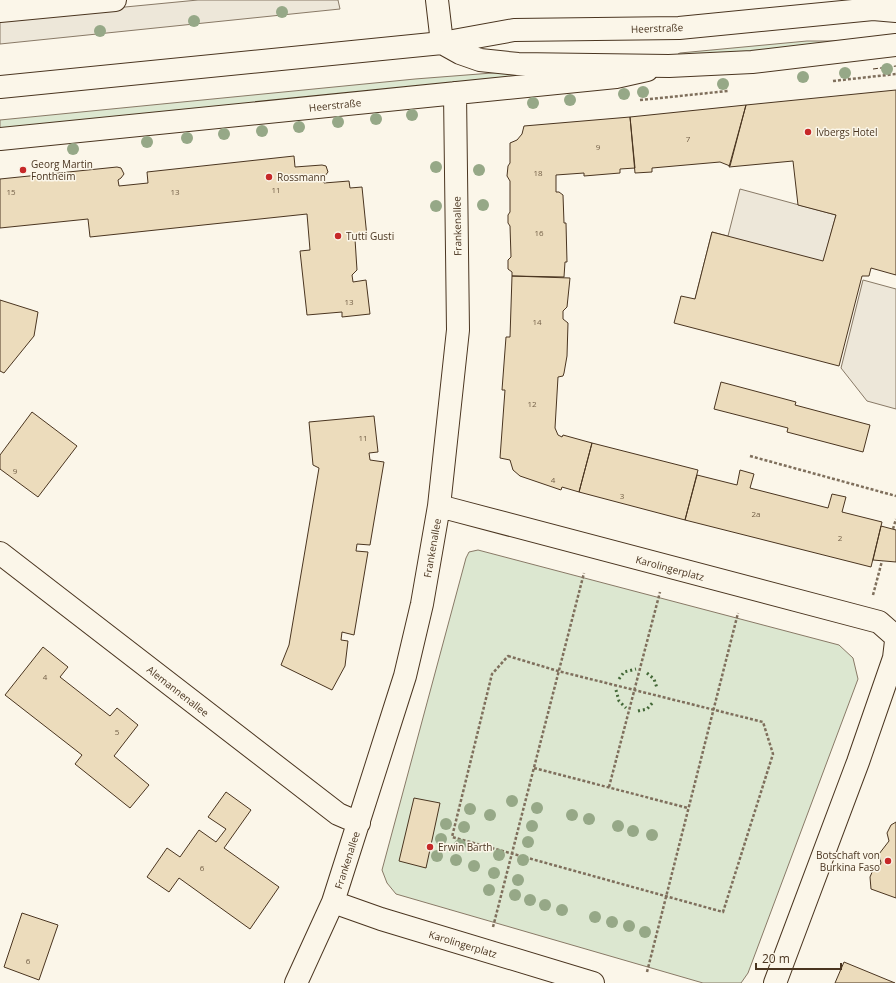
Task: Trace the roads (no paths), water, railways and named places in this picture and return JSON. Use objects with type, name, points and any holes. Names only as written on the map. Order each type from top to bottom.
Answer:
[{"type":"street","points":[[0,11],[115,0]]},
{"type":"street","points":[[437,0],[442,43]]},
{"type":"street","name":"Heerstraße","points":[[873,9],[896,2]]},
{"type":"street","name":"Heerstraße","points":[[0,87],[442,43],[514,30],[678,28],[873,9],[896,11]]},
{"type":"street","name":"Heerstraße","points":[[442,43],[460,53],[487,61],[518,64],[669,66],[752,62],[896,45]]},
{"type":"street","name":"Heerstraße","points":[[0,139],[616,76],[669,66]]},
{"type":"street","name":"Frankenallee","points":[[296,983],[333,902],[405,676],[422,604],[439,506],[458,330],[455,93]]},
{"type":"street","name":"Karolingerplatz","points":[[439,506],[879,622],[896,637]]},
{"type":"street","name":"Alemannenallee","points":[[0,553],[338,814],[359,823]]},
{"type":"street","points":[[775,983],[858,762],[894,658],[896,641]]},
{"type":"street","name":"Karolingerplatz","points":[[333,902],[381,919],[593,983]]},
{"type":"place","name":"Ivbergs Hotel","points":[[808,132]]},
{"type":"place","name":"Georg Martin Fontheim","points":[[23,170]]},
{"type":"place","name":"Rossmann","points":[[269,177]]},
{"type":"place","name":"Tutti Gusti","points":[[338,236]]},
{"type":"place","name":"Erwin Barth","points":[[430,847]]},
{"type":"place","name":"Botschaft von Burkina Faso","points":[[888,861]]}]
